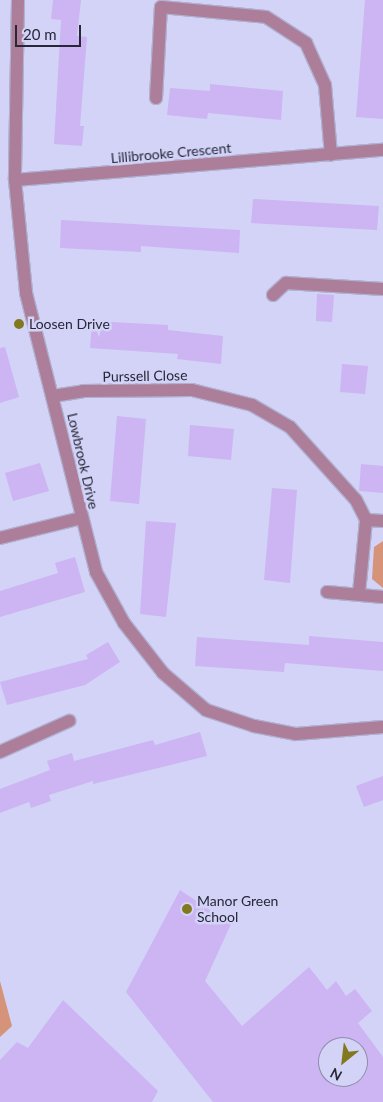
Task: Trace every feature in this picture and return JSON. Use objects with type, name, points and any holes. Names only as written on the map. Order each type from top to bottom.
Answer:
[{"type":"street","name":"Lowbrook Drive","points":[[18,0],[15,180],[26,292],[96,572],[124,623],[163,674],[206,710],[254,726],[296,734],[383,727]]},
{"type":"street","points":[[156,98],[161,7],[266,17],[306,43],[326,85],[331,155]]},
{"type":"street","name":"Lillibrooke Crescent","points":[[15,180],[383,150]]},
{"type":"street","points":[[273,295],[286,283],[383,289]]},
{"type":"street","name":"Purssell Close","points":[[53,396],[83,391],[192,390],[252,405],[290,427],[356,500],[366,520]]},
{"type":"street","points":[[0,538],[81,518]]},
{"type":"street","points":[[359,594],[366,520],[383,521]]},
{"type":"street","points":[[327,592],[383,597]]},
{"type":"street","points":[[0,752],[69,721]]},
{"type":"shaded area","points":[[383,541],[383,588],[372,579],[374,547]]},
{"type":"shaded area","points":[[0,981],[12,1026],[0,1037]]},
{"type":"building","points":[[53,0],[81,0],[77,36],[87,37],[80,126],[84,126],[82,146],[54,144],[61,20],[51,19]]},
{"type":"building","points":[[365,0],[383,0],[383,119],[356,117]]},
{"type":"building","points":[[210,84],[283,91],[281,120],[208,113],[207,119],[167,115],[170,88],[210,91]]},
{"type":"building","points":[[253,199],[379,206],[377,230],[251,223]]},
{"type":"building","points":[[61,220],[240,230],[239,253],[141,246],[141,252],[60,248]]},
{"type":"building","points":[[317,294],[334,295],[332,322],[316,321]]},
{"type":"building","points":[[92,321],[168,325],[168,330],[223,336],[221,364],[177,359],[178,354],[90,348]]},
{"type":"building","points":[[5,347],[19,397],[0,403],[0,348]]},
{"type":"building","points":[[342,364],[368,366],[365,394],[340,392]]},
{"type":"building","points":[[117,416],[146,419],[139,504],[110,501]]},
{"type":"building","points":[[190,425],[234,429],[231,460],[188,456]]},
{"type":"building","points":[[40,463],[49,491],[13,501],[5,473]]},
{"type":"building","points":[[361,464],[383,466],[383,493],[359,491]]},
{"type":"building","points":[[272,488],[297,490],[290,583],[264,580]]},
{"type":"building","points":[[146,521],[176,523],[166,617],[140,614]]},
{"type":"building","points":[[75,557],[85,592],[0,617],[0,591],[58,573],[55,563]]},
{"type":"building","points":[[309,636],[383,642],[383,671],[285,663],[284,672],[195,666],[197,637],[309,645]]},
{"type":"building","points":[[108,642],[120,662],[85,685],[7,705],[0,682],[88,659],[86,655]]},
{"type":"building","points":[[200,732],[207,756],[93,784],[93,781],[49,795],[51,801],[31,808],[29,802],[0,813],[0,789],[50,770],[47,761],[72,753],[74,761],[153,740],[155,745]]},
{"type":"building","points":[[383,776],[383,800],[364,807],[356,786]]},
{"type":"building","points":[[180,890],[231,924],[205,981],[242,1026],[309,967],[327,990],[336,981],[346,996],[355,989],[372,1011],[358,1023],[383,1057],[383,1102],[213,1102],[126,992]]},
{"type":"building","points":[[63,1000],[158,1091],[152,1102],[0,1102],[0,1060],[17,1042],[28,1048]]},
{"type":"place","name":"Loosen Drive","points":[[19,324]]},
{"type":"place","name":"Manor Green School","points":[[187,909]]}]
